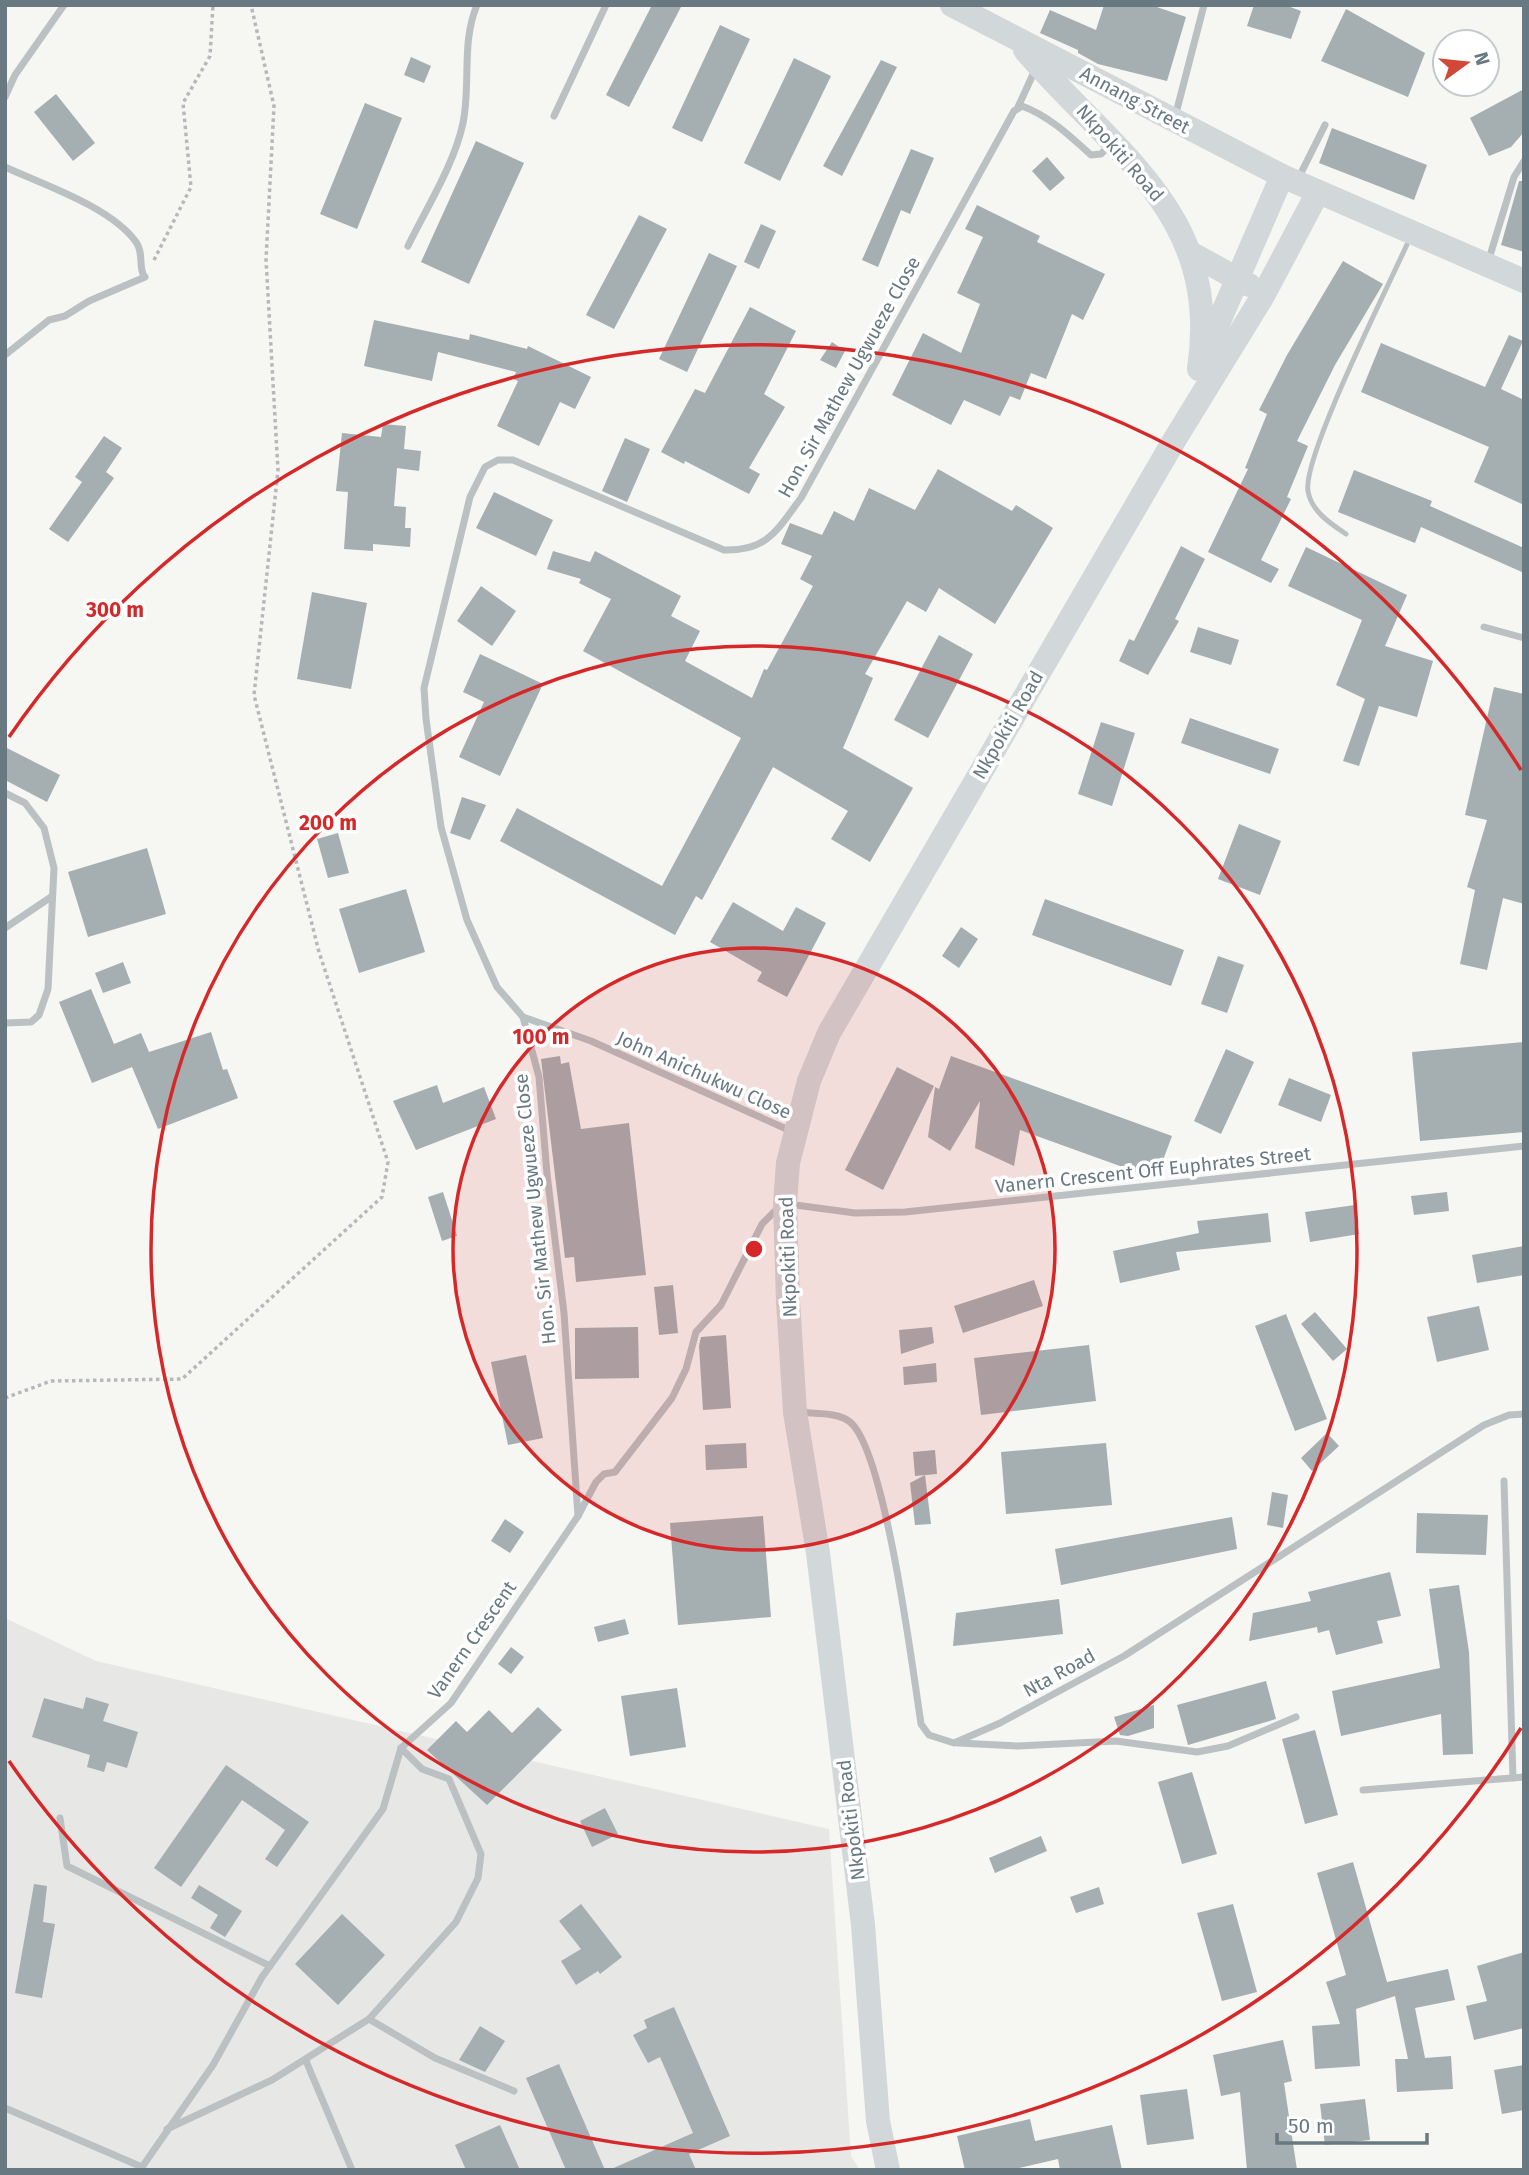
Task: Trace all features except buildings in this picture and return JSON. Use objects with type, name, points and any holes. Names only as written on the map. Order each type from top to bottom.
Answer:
[{"type":"main road","name":"Annang Street","points":[[952,5],[1299,183],[1524,281]]},
{"type":"main road","name":"Nkpokiti Road","points":[[1014,36],[1038,65],[1114,142],[1150,184],[1174,219],[1192,254],[1204,336],[1199,369]]},
{"type":"main road","points":[[1175,439],[1199,369],[1237,278],[1299,183]]},
{"type":"main road","points":[[1175,439],[1264,294],[1299,183]]},
{"type":"main road","points":[[1192,254],[1264,294]]},
{"type":"main road","name":"Nkpokiti Road","points":[[888,2170],[878,2121],[862,1911],[818,1553],[795,1412],[785,1203],[793,1132],[809,1080],[829,1033],[1175,439]]},
{"type":"street","points":[[5,97],[15,75],[64,5]]},
{"type":"street","points":[[408,246],[458,142],[464,119],[467,51],[477,5]]},
{"type":"street","points":[[554,116],[606,5]]},
{"type":"street","points":[[1174,121],[1204,5]]},
{"type":"street","name":"Hon. Sir Mathew Ugwueze Close","points":[[578,1516],[564,1313],[547,1174],[540,1077],[523,1017],[497,987],[467,920],[441,827],[426,719],[424,688],[470,497],[485,467],[498,460],[513,460],[724,550],[751,549],[763,544],[801,498],[1018,107],[1038,65]]},
{"type":"street","points":[[1018,107],[1034,110],[1054,123],[1091,155],[1101,154],[1114,142]]},
{"type":"street","points":[[1299,183],[1325,125]]},
{"type":"street","points":[[1487,266],[1514,177],[1524,161]]},
{"type":"street","points":[[5,167],[64,194],[123,228],[138,244],[142,274],[145,277],[89,301],[65,316],[49,320],[5,355]]},
{"type":"street","points":[[1484,627],[1524,638]]},
{"type":"street","points":[[5,793],[25,803],[44,828],[54,868],[48,989],[39,1016],[31,1022],[5,1023]]},
{"type":"street","points":[[5,928],[51,898]]},
{"type":"street","name":"John Anichukwu Close","points":[[523,1017],[590,1041],[793,1132]]},
{"type":"street","name":"Vanern Crescent Off Euphrates Street","points":[[785,1203],[855,1213],[905,1212],[1524,1146]]},
{"type":"street","name":"Vanern Crescent","points":[[401,1748],[451,1703],[578,1516],[596,1482],[604,1474],[615,1472],[672,1398],[686,1369],[696,1332],[720,1305],[762,1224],[785,1203]]},
{"type":"street","points":[[795,1412],[837,1416],[848,1420],[856,1429],[872,1465],[889,1530],[921,1724],[929,1735],[954,1743],[1018,1746],[1116,1741],[1197,1752],[1228,1746],[1296,1717]]},
{"type":"street","name":"Nta Road","points":[[954,1743],[1000,1723],[1124,1656],[1484,1425],[1509,1415],[1524,1414]]},
{"type":"street","points":[[1504,1481],[1513,1778]]},
{"type":"street","points":[[5,2108],[141,2168],[167,2129],[213,2065],[270,1966],[383,1809],[401,1748],[422,1769],[449,1779],[481,1854],[478,1878],[456,1922],[369,2019],[306,2061],[167,2129]]},
{"type":"street","points":[[1363,1790],[1524,1777]]},
{"type":"street","points":[[60,1818],[67,1866],[270,1966]]},
{"type":"street","points":[[369,2019],[435,2058],[514,2091]]},
{"type":"street","points":[[306,2061],[352,2170]]},
{"type":"lane","points":[[1346,534],[1324,519],[1308,491],[1316,448],[1412,234]]},
{"type":"path","points":[[145,277],[191,187],[183,103],[209,56],[213,5]]},
{"type":"path","points":[[5,1398],[51,1381],[182,1379],[382,1197],[388,1162],[319,952],[254,695],[278,470],[266,260],[274,106],[251,5]]},
{"type":"shaded area","points":[[5,1618],[96,1661],[829,1829],[851,2156],[860,2170],[5,2170]]}]
